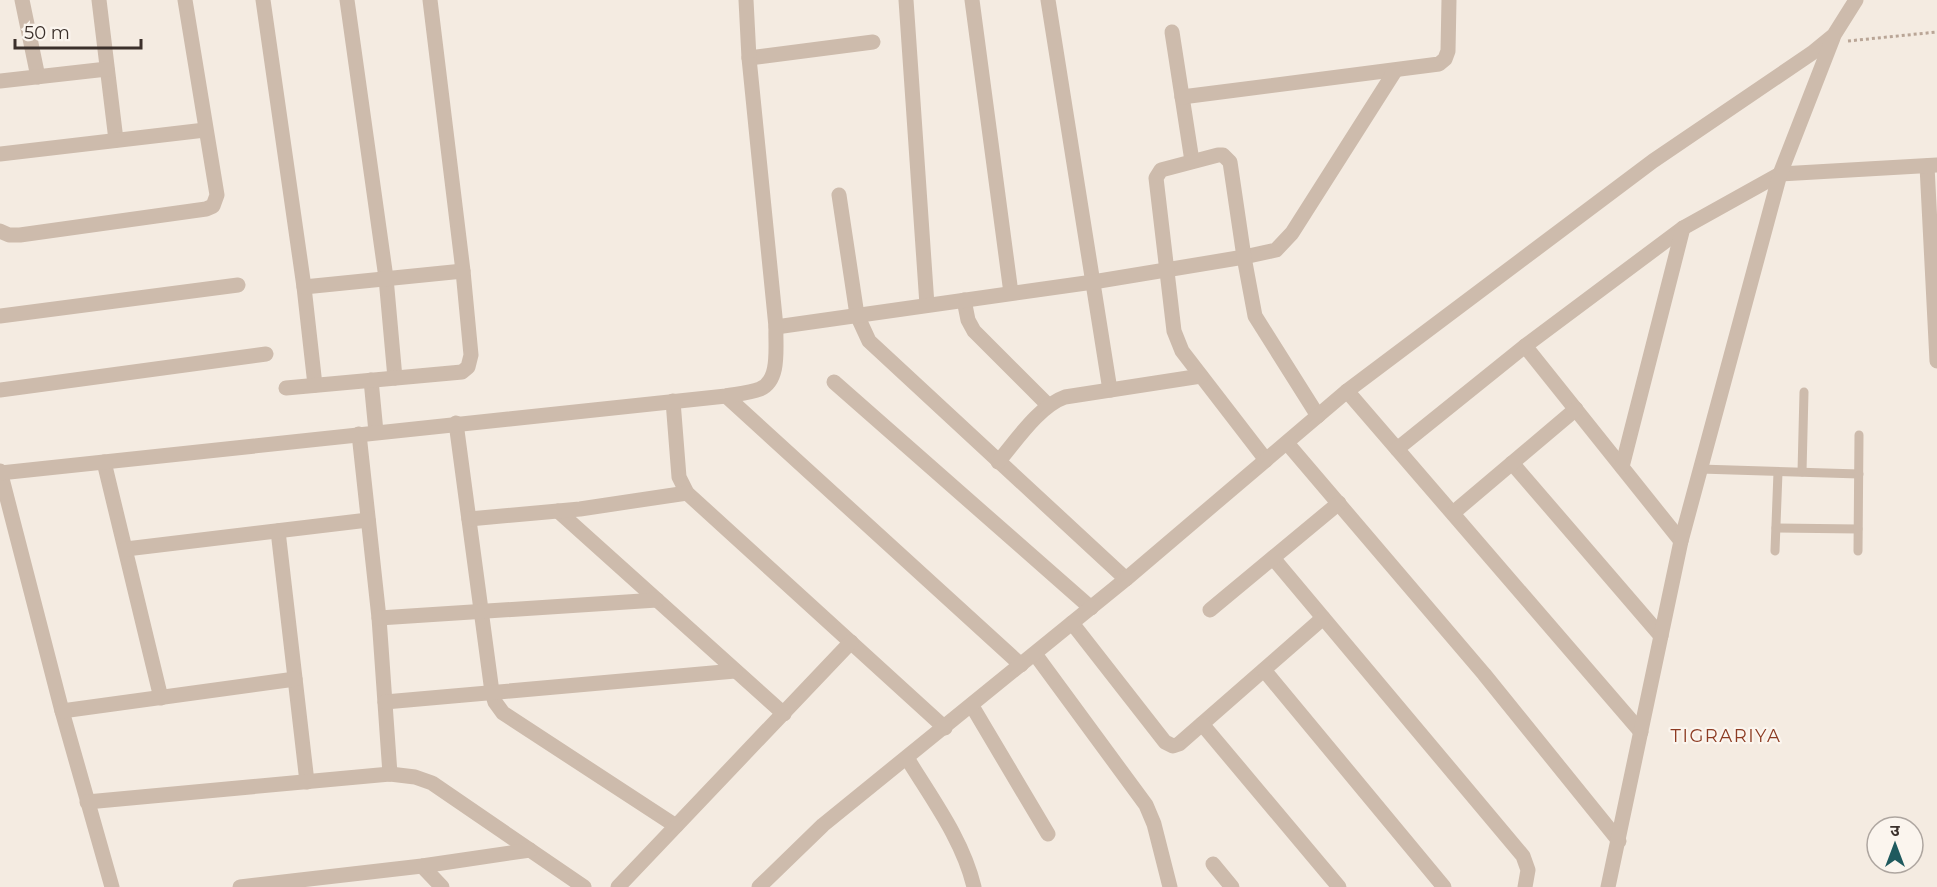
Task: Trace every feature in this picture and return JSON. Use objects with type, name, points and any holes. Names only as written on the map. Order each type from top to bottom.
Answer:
[{"type":"street","points":[[22,0],[38,77]]},
{"type":"street","points":[[99,0],[116,140]]},
{"type":"street","points":[[0,231],[9,235],[20,235],[206,209],[213,206],[217,195],[185,0]]},
{"type":"street","points":[[263,0],[304,287],[315,385]]},
{"type":"street","points":[[347,0],[386,278],[395,378]]},
{"type":"street","points":[[286,388],[462,372],[468,367],[471,355],[463,271],[430,0]]},
{"type":"street","points":[[112,887],[4,500],[0,472],[726,396],[760,389],[769,383],[774,371],[776,327],[749,58],[746,0]]},
{"type":"street","points":[[906,0],[927,305]]},
{"type":"street","points":[[972,0],[1011,293]]},
{"type":"street","points":[[1048,0],[1110,390]]},
{"type":"street","points":[[1182,97],[1432,67],[1445,59],[1448,51],[1449,0]]},
{"type":"street","points":[[1608,887],[1681,541],[1780,174],[1832,39],[1856,0]]},
{"type":"street","points":[[1172,32],[1192,161]]},
{"type":"street","points":[[759,887],[777,879],[823,825],[1126,579],[1347,391],[1653,160],[1832,39]]},
{"type":"street","points":[[749,58],[873,42]]},
{"type":"street","points":[[0,81],[107,69]]},
{"type":"street","points":[[776,327],[1167,271],[1276,250],[1283,244],[1395,71]]},
{"type":"street","points":[[0,154],[205,130]]},
{"type":"street","points":[[1266,460],[1201,376],[1178,342],[1156,178],[1161,170],[1223,155],[1230,162],[1255,316],[1318,416]]},
{"type":"street","points":[[1397,449],[1525,346],[1683,228],[1780,174],[1932,165],[1937,360]]},
{"type":"street","points":[[839,195],[857,315],[869,341],[1126,579]]},
{"type":"street","points":[[1622,467],[1683,228]]},
{"type":"street","points":[[304,287],[463,271]]},
{"type":"street","points":[[0,316],[238,285]]},
{"type":"street","points":[[964,300],[968,320],[974,331],[1048,405]]},
{"type":"street","points":[[1525,346],[1681,541]]},
{"type":"street","points":[[0,390],[266,354]]},
{"type":"street","points":[[998,462],[1048,405],[1065,397],[1201,376]]},
{"type":"street","points":[[371,380],[376,432]]},
{"type":"street","points":[[834,382],[1090,608]]},
{"type":"street","points":[[1347,391],[1641,732]]},
{"type":"street","points":[[726,396],[1021,665]]},
{"type":"street","points":[[673,401],[680,477],[687,493],[945,728]]},
{"type":"street","points":[[1453,513],[1575,409]]},
{"type":"street","points":[[456,423],[495,702],[503,713],[676,826]]},
{"type":"street","points":[[359,434],[379,618],[390,774]]},
{"type":"street","points":[[1287,442],[1484,674],[1619,841]]},
{"type":"street","points":[[104,462],[161,698]]},
{"type":"street","points":[[1512,463],[1661,636]]},
{"type":"street","points":[[469,519],[558,511],[687,493]]},
{"type":"street","points":[[1210,610],[1339,503]]},
{"type":"street","points":[[558,511],[784,714]]},
{"type":"street","points":[[126,549],[368,520]]},
{"type":"street","points":[[278,531],[307,782]]},
{"type":"street","points":[[1273,558],[1523,856],[1528,870],[1525,887]]},
{"type":"street","points":[[379,618],[657,600]]},
{"type":"street","points":[[1072,623],[1168,745],[1179,744],[1323,618]]},
{"type":"street","points":[[618,887],[852,642]]},
{"type":"street","points":[[1035,654],[1146,805],[1154,824],[1170,887]]},
{"type":"street","points":[[1264,670],[1444,887]]},
{"type":"street","points":[[385,702],[735,671]]},
{"type":"street","points":[[62,711],[295,679]]},
{"type":"street","points":[[972,706],[1048,834]]},
{"type":"street","points":[[1202,724],[1339,887]]},
{"type":"street","points":[[907,758],[957,843],[970,870],[974,887]]},
{"type":"street","points":[[87,802],[390,774],[416,777],[432,783],[584,887]]},
{"type":"street","points":[[240,887],[309,883],[530,850]]},
{"type":"street","points":[[1213,864],[1232,887]]},
{"type":"street","points":[[422,866],[442,887]]},
{"type":"lane","points":[[1802,472],[1804,392]]},
{"type":"lane","points":[[1858,551],[1859,435]]},
{"type":"lane","points":[[1700,470],[1858,474]]},
{"type":"lane","points":[[1775,551],[1778,472]]},
{"type":"lane","points":[[1776,528],[1858,529]]},
{"type":"path","points":[[1832,39],[1937,32]]},
{"type":"district","name":"TIGRARIYA","points":[[1726,736]]}]
